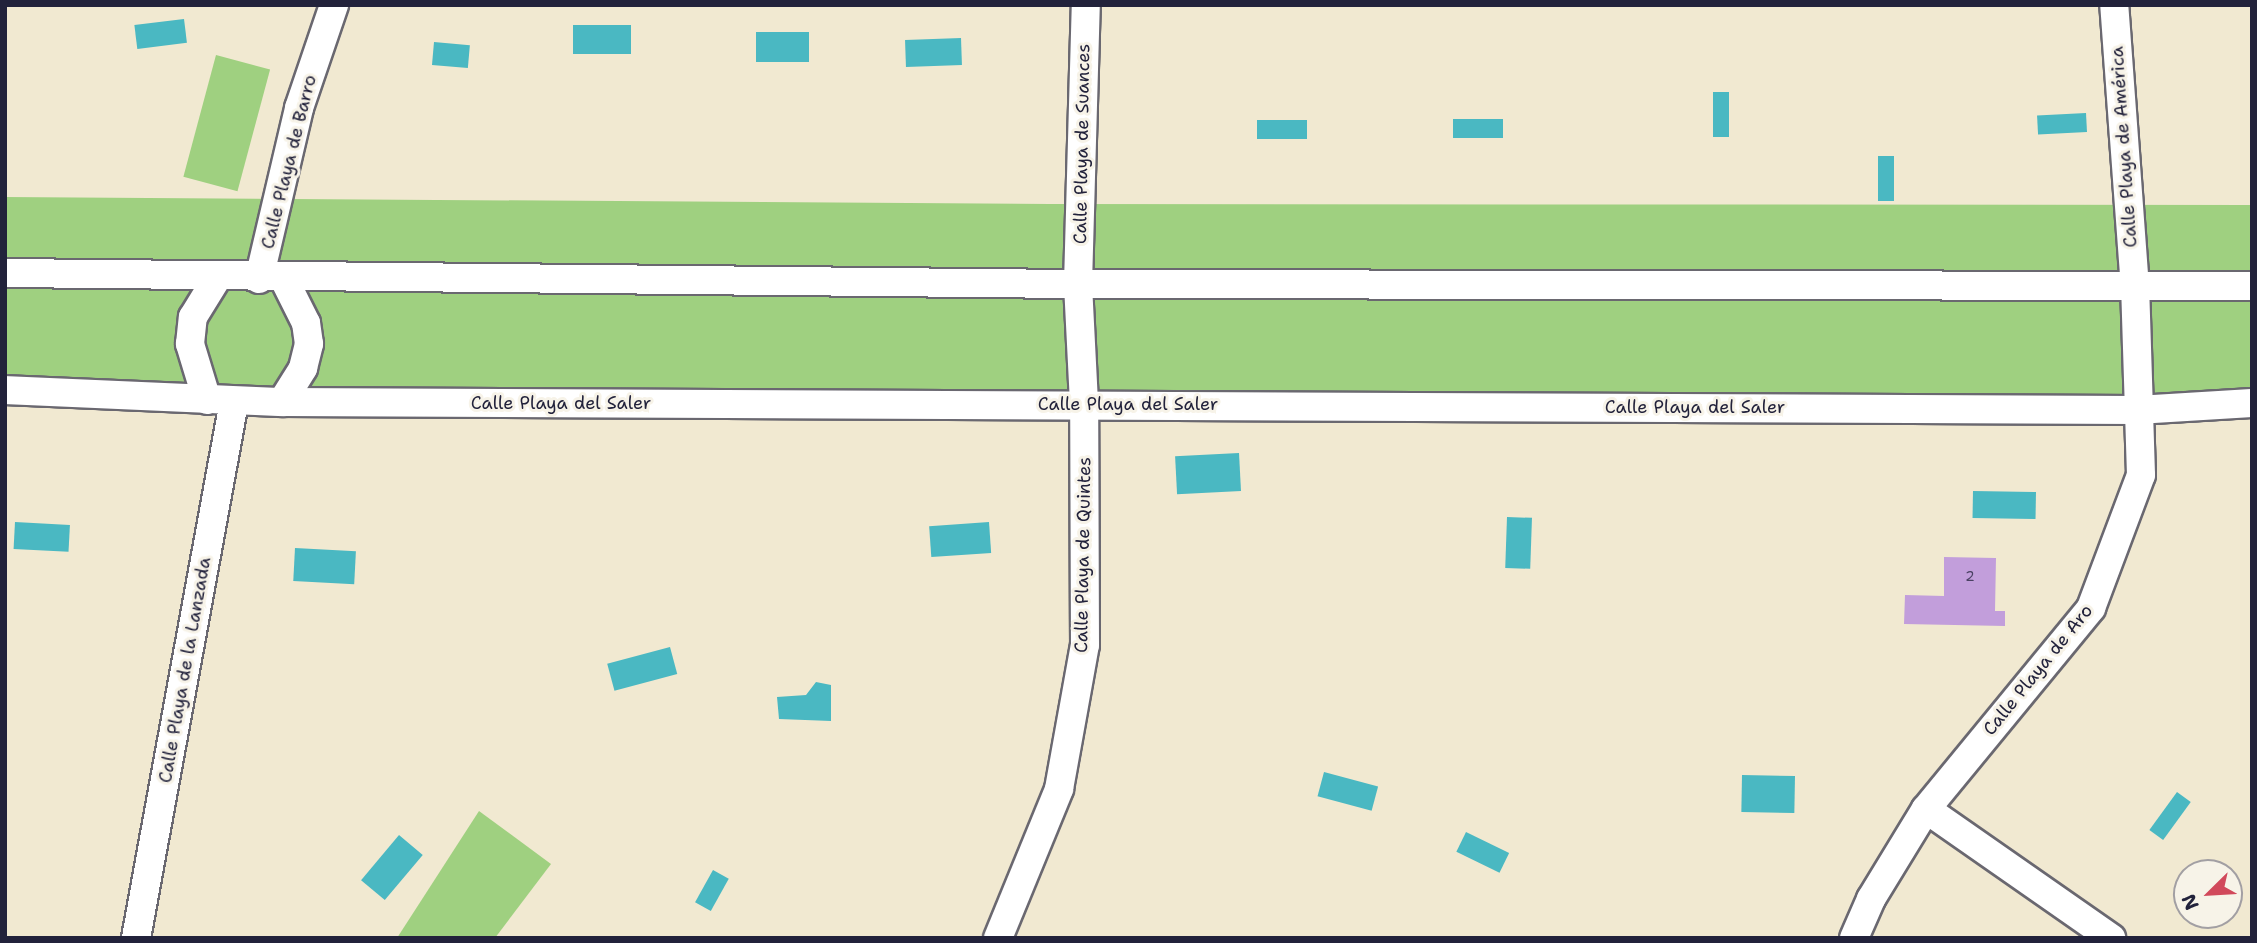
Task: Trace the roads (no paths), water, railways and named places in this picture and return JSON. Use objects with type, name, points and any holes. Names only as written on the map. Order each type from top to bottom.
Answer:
[{"type":"street","name":"Calle Playa de Barro","points":[[272,279],[299,108],[334,5]]},
{"type":"street","name":"Calle Playa de Suances","points":[[1078,284],[1086,5]]},
{"type":"street","name":"Calle Playa de América","points":[[2114,5],[2135,288]]},
{"type":"street","points":[[5,273],[272,279],[1078,284],[2135,288],[2252,286]]},
{"type":"street","points":[[217,278],[193,317],[190,344],[221,401]]},
{"type":"street","points":[[272,279],[306,323],[309,344],[303,368],[282,402]]},
{"type":"street","name":"Calle Playa de Quintes","points":[[998,938],[1059,789],[1085,645],[1084,403],[1078,284]]},
{"type":"street","name":"Calle Playa de Aro","points":[[1854,938],[1871,899],[1926,809],[2091,608],[2141,475],[2135,288]]},
{"type":"street","name":"Calle Playa del Saler","points":[[5,390],[282,402],[1084,403],[2137,410],[2252,403]]},
{"type":"street","name":"Calle Playa de la Lanzada","points":[[136,938],[221,401]]},
{"type":"street","points":[[1926,809],[2111,938]]},
{"type":"water","points":[[184,19],[187,43],[137,49],[134,25]]},
{"type":"water","points":[[573,25],[631,25],[631,54],[573,54]]},
{"type":"water","points":[[756,32],[809,32],[809,62],[756,62]]},
{"type":"water","points":[[961,38],[962,65],[906,67],[905,40]]},
{"type":"water","points":[[434,42],[470,45],[468,68],[432,65]]},
{"type":"water","points":[[1713,92],[1729,92],[1729,137],[1713,137]]},
{"type":"water","points":[[2086,113],[2087,132],[2038,135],[2037,116]]},
{"type":"water","points":[[1453,119],[1503,119],[1503,138],[1453,138]]},
{"type":"water","points":[[1257,120],[1307,120],[1307,139],[1257,139]]},
{"type":"water","points":[[1878,156],[1894,156],[1894,201],[1878,201]]},
{"type":"water","points":[[1239,453],[1241,491],[1177,494],[1175,456]]},
{"type":"water","points":[[1973,491],[2036,492],[2036,519],[1973,518]]},
{"type":"water","points":[[1507,517],[1532,518],[1530,569],[1505,568]]},
{"type":"water","points":[[15,522],[70,525],[69,552],[14,549]]},
{"type":"water","points":[[989,522],[991,553],[931,557],[929,526]]},
{"type":"water","points":[[295,548],[356,551],[354,584],[293,581]]},
{"type":"water","points":[[670,647],[677,674],[614,691],[607,664]]},
{"type":"water","points":[[816,682],[831,685],[831,721],[779,719],[777,697],[806,695]]},
{"type":"water","points":[[1324,772],[1378,786],[1372,811],[1318,796]]},
{"type":"water","points":[[1742,775],[1795,776],[1794,813],[1741,812]]},
{"type":"water","points":[[2177,792],[2191,802],[2163,840],[2149,830]]},
{"type":"water","points":[[1466,832],[1509,853],[1499,873],[1456,852]]},
{"type":"water","points":[[399,835],[423,855],[385,900],[361,880]]},
{"type":"water","points":[[713,870],[729,879],[711,911],[695,902]]}]
